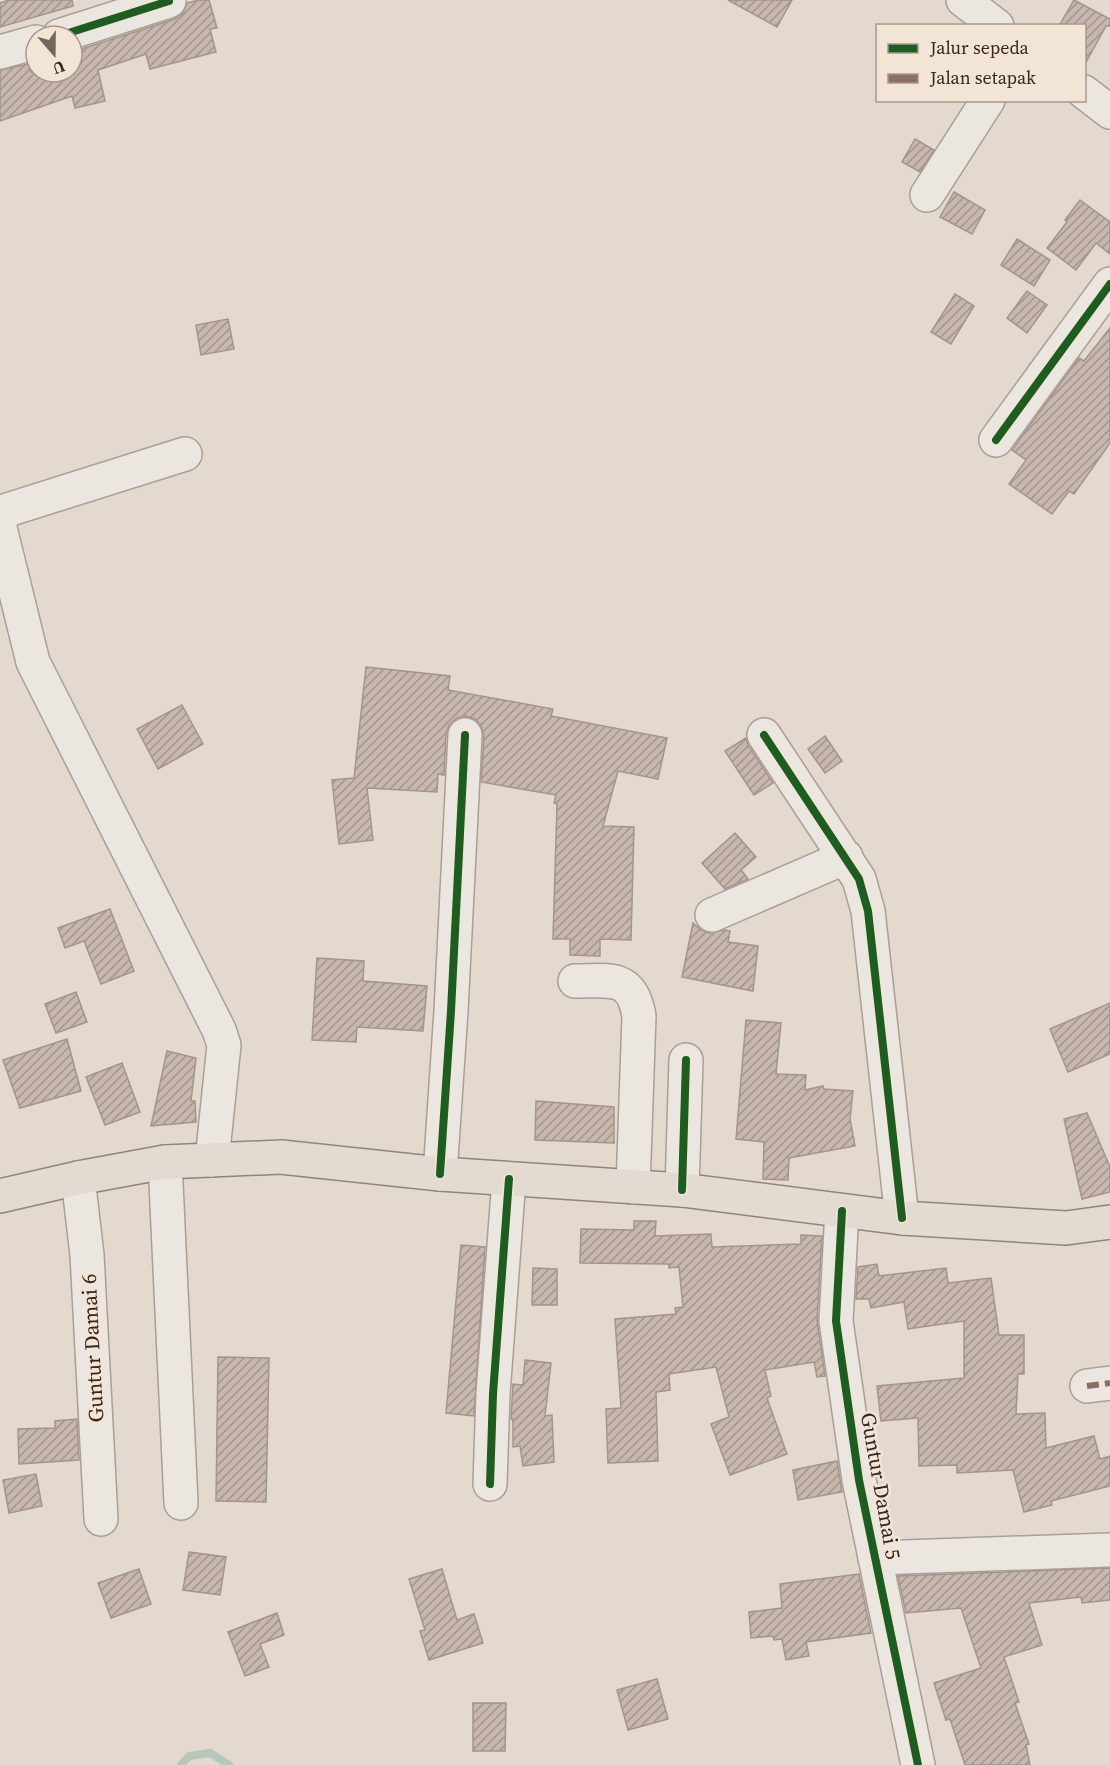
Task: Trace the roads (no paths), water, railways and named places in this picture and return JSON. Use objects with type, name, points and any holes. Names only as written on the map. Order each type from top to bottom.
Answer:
[{"type":"main road","points":[[0,1196],[78,1178],[165,1162],[281,1157],[440,1174],[682,1191],[902,1218],[1066,1228],[1110,1222]]},
{"type":"street","points":[[963,0],[994,24]]},
{"type":"street","points":[[84,28],[169,1]]},
{"type":"street","points":[[0,52],[24,45]]},
{"type":"street","points":[[1086,94],[1110,112]]},
{"type":"street","points":[[927,195],[987,102]]},
{"type":"street","points":[[996,440],[1110,284]]},
{"type":"street","points":[[185,454],[1,512],[0,526],[33,662],[224,1044],[212,1160]]},
{"type":"street","points":[[440,1174],[465,735]]},
{"type":"street","points":[[764,735],[859,879],[868,911],[902,1218]]},
{"type":"street","points":[[712,915],[846,857]]},
{"type":"street","points":[[575,981],[620,982],[637,1002],[639,1016],[633,1187]]},
{"type":"street","points":[[682,1191],[686,1060]]},
{"type":"street","points":[[165,1162],[181,1503]]},
{"type":"street","name":"Guntur Damai 6","points":[[78,1178],[87,1255],[101,1519]]},
{"type":"street","points":[[490,1484],[493,1394],[509,1179]]},
{"type":"street","name":"Guntur Damai 5","points":[[842,1211],[836,1321],[860,1480],[918,1765]]},
{"type":"street","points":[[875,1558],[1108,1550]]},
{"type":"waterway","points":[[181,1765],[189,1756],[210,1753],[229,1765]]}]
